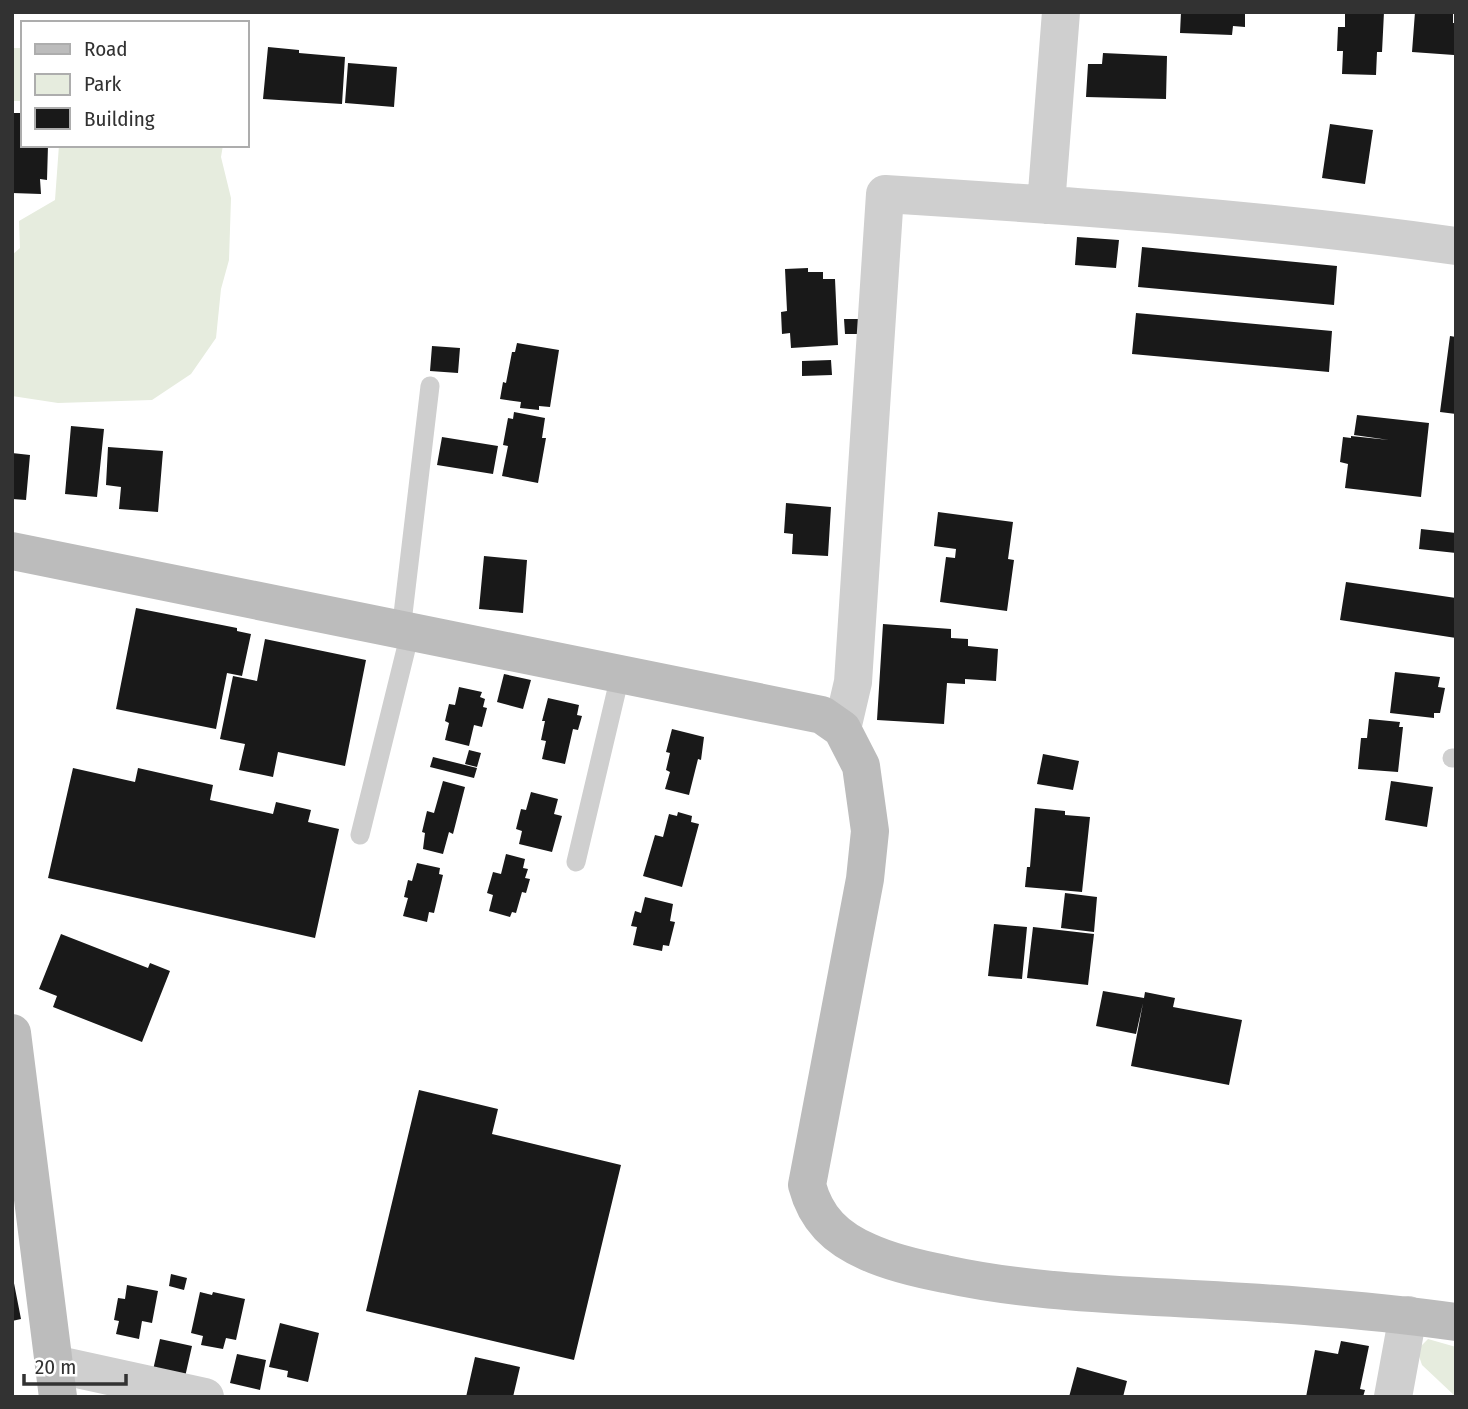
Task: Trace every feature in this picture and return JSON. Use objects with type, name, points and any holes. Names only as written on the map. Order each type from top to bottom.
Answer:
[{"type":"street","points":[[1046,205],[1061,12]]},
{"type":"street","points":[[842,729],[853,682],[885,194],[1321,228],[1456,246]]},
{"type":"street","points":[[12,551],[822,715],[842,729],[861,766],[870,831],[865,879],[807,1185],[817,1214],[833,1231],[868,1252],[918,1268],[1010,1286],[1073,1293],[1408,1315],[1456,1322]]},
{"type":"street","points":[[12,1033],[24,1231],[56,1380],[205,1397]]},
{"type":"street","points":[[1393,1397],[1408,1315]]},
{"type":"lane","points":[[360,835],[405,632],[430,386]]},
{"type":"lane","points":[[576,862],[620,676]]},
{"type":"green space","points":[[12,48],[21,48],[21,101],[12,101]]},
{"type":"green space","points":[[59,147],[223,147],[221,157],[231,198],[229,260],[221,289],[216,338],[191,374],[152,400],[58,403],[12,396],[12,255],[20,248],[19,221],[55,200]]},
{"type":"green space","points":[[1428,1339],[1456,1347],[1456,1397],[1422,1365],[1417,1350]]},
{"type":"building","points":[[1181,12],[1245,12],[1245,27],[1233,26],[1232,35],[1180,33]]},
{"type":"building","points":[[1345,12],[1384,12],[1382,52],[1377,52],[1376,75],[1342,74],[1343,51],[1337,51],[1338,27],[1345,27]]},
{"type":"building","points":[[1415,12],[1453,12],[1453,23],[1456,23],[1454,55],[1412,52]]},
{"type":"building","points":[[268,47],[345,57],[342,104],[263,99]]},
{"type":"building","points":[[1103,53],[1167,56],[1166,99],[1086,97],[1088,64],[1102,64]]},
{"type":"building","points":[[348,63],[397,67],[394,107],[345,103]]},
{"type":"building","points":[[12,113],[21,113],[21,147],[48,147],[47,180],[40,179],[41,194],[12,193]]},
{"type":"building","points":[[1330,124],[1373,130],[1365,184],[1322,178]]},
{"type":"building","points":[[1077,237],[1119,240],[1116,268],[1075,265]]},
{"type":"building","points":[[1142,247],[1337,266],[1334,305],[1138,287]]},
{"type":"building","points":[[808,268],[808,272],[823,272],[823,279],[835,279],[838,345],[791,348],[790,333],[782,334],[781,312],[787,311],[785,269]]},
{"type":"building","points":[[1136,313],[1332,331],[1329,372],[1132,354]]},
{"type":"building","points":[[844,319],[859,319],[859,334],[845,334]]},
{"type":"building","points":[[1450,336],[1456,337],[1456,414],[1440,412]]},
{"type":"building","points":[[517,343],[559,350],[550,407],[539,406],[539,410],[520,408],[521,402],[500,399],[512,352],[515,352]]},
{"type":"building","points":[[432,346],[460,348],[458,373],[430,371]]},
{"type":"building","points":[[831,360],[832,375],[802,376],[802,361]]},
{"type":"building","points":[[514,412],[545,418],[542,438],[546,438],[538,483],[502,476],[508,446],[503,445],[508,418],[513,419]]},
{"type":"building","points":[[1357,415],[1429,423],[1421,497],[1345,488],[1348,464],[1340,462],[1343,437],[1389,440],[1354,435]]},
{"type":"building","points":[[71,426],[104,429],[97,497],[65,494]]},
{"type":"building","points":[[442,437],[498,446],[493,474],[437,465]]},
{"type":"building","points":[[108,447],[163,451],[158,512],[119,509],[121,487],[106,485]]},
{"type":"building","points":[[12,453],[30,455],[26,500],[12,499]]},
{"type":"building","points":[[786,503],[831,507],[828,556],[792,554],[793,534],[784,533]]},
{"type":"building","points":[[938,512],[1013,522],[1008,559],[1014,560],[1007,611],[940,602],[946,557],[955,558],[956,549],[934,546]]},
{"type":"building","points":[[1421,529],[1456,533],[1456,553],[1419,549]]},
{"type":"building","points":[[484,556],[527,560],[523,613],[479,609]]},
{"type":"building","points":[[1346,582],[1456,598],[1456,638],[1340,620]]},
{"type":"building","points":[[136,608],[237,628],[237,631],[251,634],[242,676],[227,673],[216,729],[116,709]]},
{"type":"building","points":[[883,624],[951,629],[951,638],[968,639],[968,646],[998,649],[996,681],[965,679],[965,684],[947,683],[944,724],[877,720]]},
{"type":"building","points":[[265,639],[366,660],[345,766],[278,752],[273,777],[239,770],[245,744],[220,739],[233,676],[257,681]]},
{"type":"building","points":[[1395,672],[1440,677],[1438,687],[1445,688],[1440,713],[1434,713],[1434,718],[1390,713]]},
{"type":"building","points":[[504,674],[531,680],[523,709],[497,702]]},
{"type":"building","points":[[459,687],[482,692],[480,697],[485,699],[483,707],[487,708],[482,727],[474,725],[469,746],[445,740],[449,704],[455,705]]},
{"type":"building","points":[[548,698],[579,705],[577,715],[582,716],[578,730],[573,729],[565,764],[542,759],[546,741],[541,740],[545,721],[542,721]]},
{"type":"building","points":[[1369,719],[1400,722],[1399,727],[1403,727],[1398,772],[1358,769],[1361,738],[1367,738]]},
{"type":"building","points":[[672,729],[704,737],[701,760],[698,759],[689,795],[665,789],[670,772],[666,770],[670,753],[666,752]]},
{"type":"building","points":[[469,750],[481,753],[477,767],[465,764]]},
{"type":"building","points":[[1043,754],[1079,761],[1073,790],[1037,784]]},
{"type":"building","points":[[433,757],[477,768],[474,778],[430,767]]},
{"type":"building","points":[[73,768],[135,782],[138,768],[213,785],[210,800],[273,814],[276,802],[311,810],[308,822],[339,829],[315,938],[48,878]]},
{"type":"building","points":[[443,781],[465,787],[453,834],[449,832],[443,854],[423,849],[425,833],[422,832],[427,811],[434,813]]},
{"type":"building","points":[[1391,781],[1433,787],[1427,827],[1385,820]]},
{"type":"building","points":[[531,792],[558,799],[554,814],[562,816],[552,852],[519,844],[522,831],[516,829],[521,809],[526,810]]},
{"type":"building","points":[[1035,808],[1090,817],[1082,892],[1025,887],[1027,867],[1030,867]]},
{"type":"building","points":[[678,812],[692,816],[691,822],[699,824],[682,887],[643,876],[655,835],[663,837],[669,814],[677,816]]},
{"type":"building","points":[[506,854],[525,859],[523,868],[528,869],[525,878],[530,879],[526,893],[522,892],[516,913],[512,912],[510,917],[489,911],[493,895],[487,893],[493,872],[501,874]]},
{"type":"building","points":[[417,863],[440,868],[439,874],[443,875],[434,913],[429,912],[427,922],[403,916],[408,898],[404,897],[408,880],[412,881]]},
{"type":"building","points":[[1065,893],[1097,897],[1094,932],[1061,928]]},
{"type":"building","points":[[645,897],[673,904],[670,921],[675,922],[669,946],[663,945],[662,951],[633,945],[637,927],[631,926],[635,911],[641,913]]},
{"type":"building","points":[[994,924],[1027,927],[1022,979],[988,976]]},
{"type":"building","points":[[1033,927],[1094,934],[1088,985],[1027,978]]},
{"type":"building","points":[[61,934],[148,968],[150,963],[170,971],[142,1042],[53,1007],[57,996],[39,989]]},
{"type":"building","points":[[1103,991],[1144,998],[1145,992],[1175,998],[1173,1007],[1242,1020],[1229,1085],[1131,1066],[1143,1003],[1136,1034],[1096,1026]]},
{"type":"building","points":[[419,1090],[498,1109],[492,1134],[621,1165],[574,1360],[366,1311]]},
{"type":"building","points":[[12,1273],[21,1319],[12,1321]]},
{"type":"building","points":[[171,1274],[187,1278],[184,1290],[169,1286]]},
{"type":"building","points":[[127,1285],[158,1291],[152,1323],[142,1321],[139,1339],[116,1334],[119,1321],[114,1320],[118,1298],[125,1299]]},
{"type":"building","points":[[200,1292],[245,1299],[236,1340],[226,1338],[223,1349],[201,1345],[203,1336],[191,1333]]},
{"type":"building","points":[[280,1323],[319,1333],[308,1382],[287,1377],[288,1371],[269,1367]]},
{"type":"building","points":[[160,1339],[192,1346],[185,1377],[153,1370]]},
{"type":"building","points":[[1341,1341],[1369,1346],[1360,1389],[1365,1390],[1363,1397],[1306,1397],[1315,1350],[1338,1354]]},
{"type":"building","points":[[237,1354],[266,1360],[260,1390],[230,1383]]},
{"type":"building","points":[[475,1357],[520,1367],[513,1397],[466,1397]]},
{"type":"building","points":[[1077,1367],[1127,1381],[1123,1397],[1069,1397]]}]
